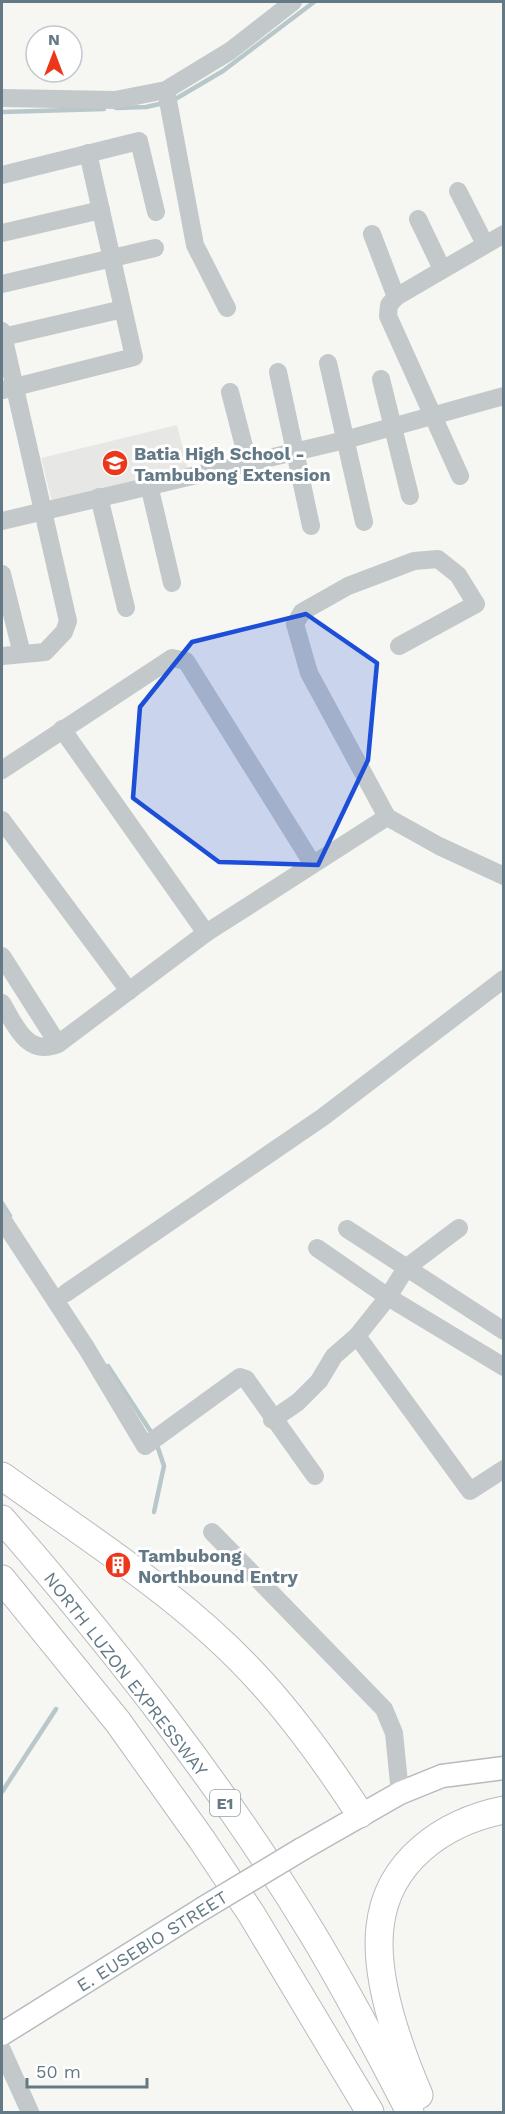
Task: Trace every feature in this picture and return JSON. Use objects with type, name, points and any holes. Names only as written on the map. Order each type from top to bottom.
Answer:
[{"type":"highway","points":[[2,1476],[119,1558],[227,1648],[292,1718],[322,1757],[360,1814]]},
{"type":"highway","name":"NORTH LUZON EXPRESSWAY","points":[[2,1520],[79,1608],[122,1663],[249,1838],[312,1933],[410,2112]]},
{"type":"highway","name":"NORTH LUZON EXPRESSWAY","points":[[2,1579],[118,1722],[209,1849],[252,1915],[370,2112]]},
{"type":"highway","points":[[2,1603],[64,1655]]},
{"type":"highway","points":[[426,2112],[405,2062],[387,1996],[380,1945],[382,1912],[398,1877],[420,1849],[434,1837],[470,1819],[504,1810]]},
{"type":"main road","name":"E. EUSEBIO STREET","points":[[2,2034],[360,1814],[400,1793],[442,1776],[504,1768]]},
{"type":"street","points":[[2,98],[115,100],[167,97],[293,2]]},
{"type":"street","points":[[167,97],[195,245],[227,308]]},
{"type":"street","points":[[2,175],[139,141],[156,212]]},
{"type":"street","points":[[8,389],[134,357],[88,153]]},
{"type":"street","points":[[458,190],[485,244]]},
{"type":"street","points":[[2,233],[101,210]]},
{"type":"street","points":[[418,219],[442,269]]},
{"type":"street","points":[[372,234],[396,297]]},
{"type":"street","points":[[460,476],[388,316],[389,305],[396,297],[504,234]]},
{"type":"street","points":[[2,284],[155,248]]},
{"type":"street","points":[[2,656],[45,652],[64,632],[68,621],[44,511],[8,389],[2,334],[123,309]]},
{"type":"street","points":[[328,363],[364,522]]},
{"type":"street","points":[[278,372],[311,526]]},
{"type":"street","points":[[381,379],[410,496]]},
{"type":"street","points":[[230,392],[248,462]]},
{"type":"street","points":[[2,521],[149,484],[345,440],[504,396]]},
{"type":"street","points":[[149,484],[172,583]]},
{"type":"street","points":[[99,497],[126,608]]},
{"type":"street","points":[[399,646],[476,604],[458,574],[438,559],[414,561],[348,586],[302,612],[295,624],[309,673],[387,817],[439,846],[504,876]]},
{"type":"street","points":[[2,574],[22,654]]},
{"type":"street","points":[[2,770],[172,658],[186,661],[312,863]]},
{"type":"street","points":[[62,729],[206,933]]},
{"type":"street","points":[[2,1003],[10,1032],[40,1048],[58,1044],[206,933],[387,817]]},
{"type":"street","points":[[2,820],[129,991]]},
{"type":"street","points":[[2,956],[58,1044]]},
{"type":"street","points":[[66,1293],[323,1117],[504,980]]},
{"type":"street","points":[[2,1219],[145,1446],[240,1377],[246,1379],[272,1420],[315,1476]]},
{"type":"street","points":[[272,1420],[309,1392],[319,1381],[334,1356],[357,1336],[388,1297],[406,1268],[459,1228]]},
{"type":"street","points":[[347,1229],[504,1331]]},
{"type":"street","points":[[317,1248],[388,1297],[504,1367]]},
{"type":"street","points":[[357,1336],[470,1491],[504,1469]]},
{"type":"street","points":[[212,1532],[384,1709],[394,1734],[400,1793]]},
{"type":"street","points":[[2,2050],[30,2112]]},
{"type":"highlighted area","points":[[306,614],[377,663],[368,760],[318,865],[219,862],[133,798],[140,707],[192,642]]},
{"type":"shaded area","name":"Batia High School - Tambubong Extension","points":[[177,425],[188,469],[52,502],[41,458]]},
{"type":"waterway","points":[[172,101],[223,71],[314,2]]},
{"type":"waterway","points":[[116,108],[146,107],[164,103]]},
{"type":"waterway","points":[[2,112],[104,109]]},
{"type":"waterway","points":[[2,1203],[10,1216]]},
{"type":"waterway","points":[[108,1366],[153,1435]]},
{"type":"waterway","points":[[154,1512],[164,1466],[156,1442]]},
{"type":"waterway","points":[[2,1792],[56,1709]]},
{"type":"place","name":"Batia High School - Tambubong Extension","points":[[115,463]]},
{"type":"place","name":"Tambubong Northbound Entry","points":[[118,1565]]}]
